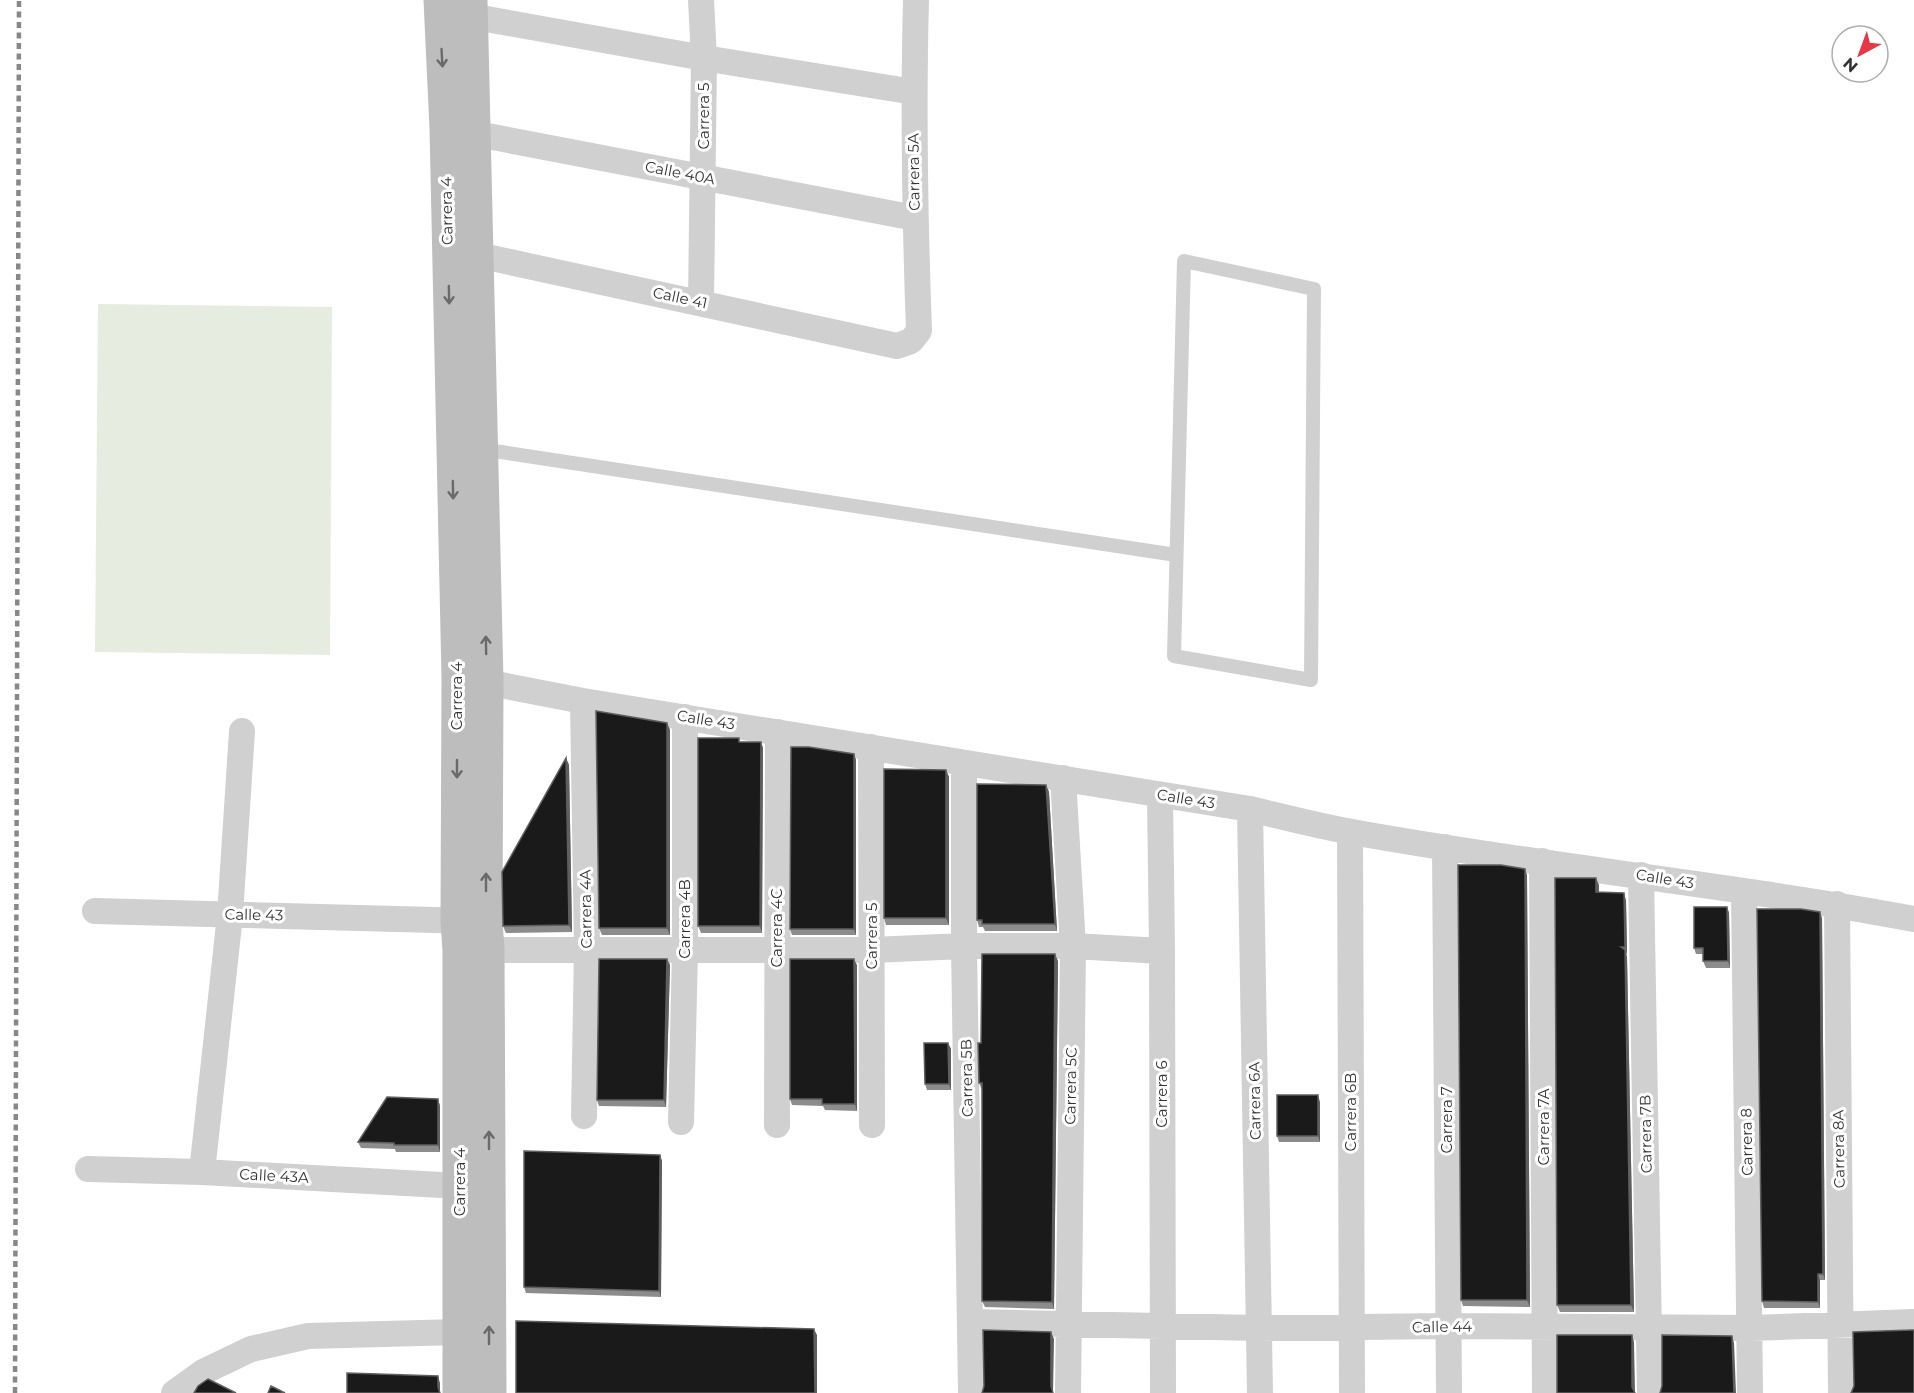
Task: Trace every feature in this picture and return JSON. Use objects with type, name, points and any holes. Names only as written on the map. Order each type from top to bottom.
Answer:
[{"type":"street","name":"Carrera 5","points":[[701,0],[704,58],[701,303]]},
{"type":"street","name":"Carrera 5A","points":[[911,341],[919,331],[915,218],[916,0]]},
{"type":"street","points":[[456,6],[704,58],[914,92]]},
{"type":"street","name":"Carrera 4","points":[[456,6],[472,679],[472,935],[490,1393]]},
{"type":"street","name":"Calle 40A","points":[[460,130],[915,218]]},
{"type":"street","name":"Carrera 4","points":[[462,251],[481,448],[472,679]]},
{"type":"street","name":"Calle 41","points":[[462,251],[897,346],[911,341]]},
{"type":"street","name":"Calle 43","points":[[472,679],[583,701],[1250,810],[1350,832],[1445,848],[1836,904],[1914,919]]},
{"type":"street","name":"Carrera 4A","points":[[583,701],[587,950],[584,1116]]},
{"type":"street","name":"Carrera 4B","points":[[681,1122],[685,950],[685,717]]},
{"type":"street","points":[[202,1172],[230,915],[242,731]]},
{"type":"street","name":"Carrera 4C","points":[[777,1125],[778,732]]},
{"type":"street","name":"Carrera 5","points":[[871,747],[872,1125]]},
{"type":"street","name":"Carrera 5B","points":[[964,763],[964,946],[971,1393]]},
{"type":"street","name":"Carrera 5C","points":[[1063,778],[1073,946],[1068,1393]]},
{"type":"street","name":"Carrera 6","points":[[1160,795],[1163,1393]]},
{"type":"street","name":"Carrera 6A","points":[[1250,810],[1260,1393]]},
{"type":"street","name":"Carrera 6B","points":[[1350,832],[1352,1393]]},
{"type":"street","name":"Carrera 7","points":[[1445,848],[1449,1393]]},
{"type":"street","name":"Carrera 7A","points":[[1542,861],[1545,1393]]},
{"type":"street","name":"Carrera 7B","points":[[1641,875],[1650,1393]]},
{"type":"street","name":"Carrera 8","points":[[1744,892],[1750,1393]]},
{"type":"street","name":"Carrera 8A","points":[[1836,904],[1841,1393]]},
{"type":"street","name":"Calle 43","points":[[95,911],[230,915],[472,935],[587,950],[872,950],[964,946],[1073,946],[1162,951]]},
{"type":"street","name":"Carrera 4","points":[[459,1393],[460,1186],[472,935]]},
{"type":"street","name":"Calle 43A","points":[[88,1169],[202,1172],[460,1186]]},
{"type":"street","name":"Calle 44","points":[[971,1322],[1259,1328],[1649,1326],[1750,1328],[1914,1322]]},
{"type":"street","points":[[174,1393],[203,1372],[251,1349],[308,1336],[459,1332]]},
{"type":"lane","points":[[1184,261],[1314,290],[1311,680],[1174,656],[1176,555],[1184,261]]},
{"type":"lane","points":[[481,448],[1176,555]]},
{"type":"shaded area","points":[[98,304],[332,307],[330,655],[95,652]]},
{"type":"building","points":[[596,711],[667,723],[667,928],[599,928]]},
{"type":"building","points":[[698,738],[739,738],[739,742],[761,742],[760,926],[698,926]]},
{"type":"building","points":[[791,747],[809,747],[854,754],[854,929],[790,929]]},
{"type":"building","points":[[566,758],[569,925],[503,926],[502,872]]},
{"type":"building","points":[[884,769],[946,770],[946,918],[884,918]]},
{"type":"building","points":[[977,784],[1046,785],[1055,924],[982,924],[982,920],[977,920]]},
{"type":"building","points":[[1458,865],[1501,865],[1525,869],[1527,1300],[1461,1300]]},
{"type":"building","points":[[1555,878],[1596,878],[1596,892],[1624,893],[1625,947],[1621,947],[1625,950],[1631,1305],[1557,1305]]},
{"type":"building","points":[[1694,907],[1727,907],[1728,961],[1703,961],[1703,948],[1694,948]]},
{"type":"building","points":[[1757,909],[1801,909],[1820,912],[1823,1274],[1818,1274],[1818,1302],[1762,1301]]},
{"type":"building","points":[[982,954],[1055,954],[1052,1302],[982,1301],[982,1083],[979,1083],[978,1043],[981,1043]]},
{"type":"building","points":[[599,959],[667,959],[664,1100],[597,1100]]},
{"type":"building","points":[[790,959],[854,959],[855,1104],[822,1104],[822,1099],[790,1099]]},
{"type":"building","points":[[924,1043],[948,1043],[949,1084],[925,1084]]},
{"type":"building","points":[[1277,1095],[1318,1095],[1318,1136],[1277,1136]]},
{"type":"building","points":[[387,1097],[438,1099],[438,1145],[358,1142]]},
{"type":"building","points":[[524,1151],[660,1155],[659,1291],[524,1287]]},
{"type":"building","points":[[516,1321],[814,1329],[815,1393],[516,1393]]},
{"type":"building","points":[[983,1330],[1051,1332],[1053,1393],[982,1393],[984,1386]]},
{"type":"building","points":[[1914,1330],[1914,1393],[1851,1393],[1854,1386],[1853,1332]]},
{"type":"building","points":[[1557,1335],[1632,1335],[1632,1387],[1635,1393],[1557,1393]]},
{"type":"building","points":[[1662,1335],[1732,1336],[1734,1393],[1660,1393]]},
{"type":"building","points":[[347,1373],[438,1376],[440,1393],[347,1393]]},
{"type":"building","points":[[208,1379],[236,1393],[194,1393],[198,1386]]},
{"type":"building","points":[[271,1386],[285,1393],[268,1393]]},
{"type":"railway","points":[[15,1393],[19,0]]}]
